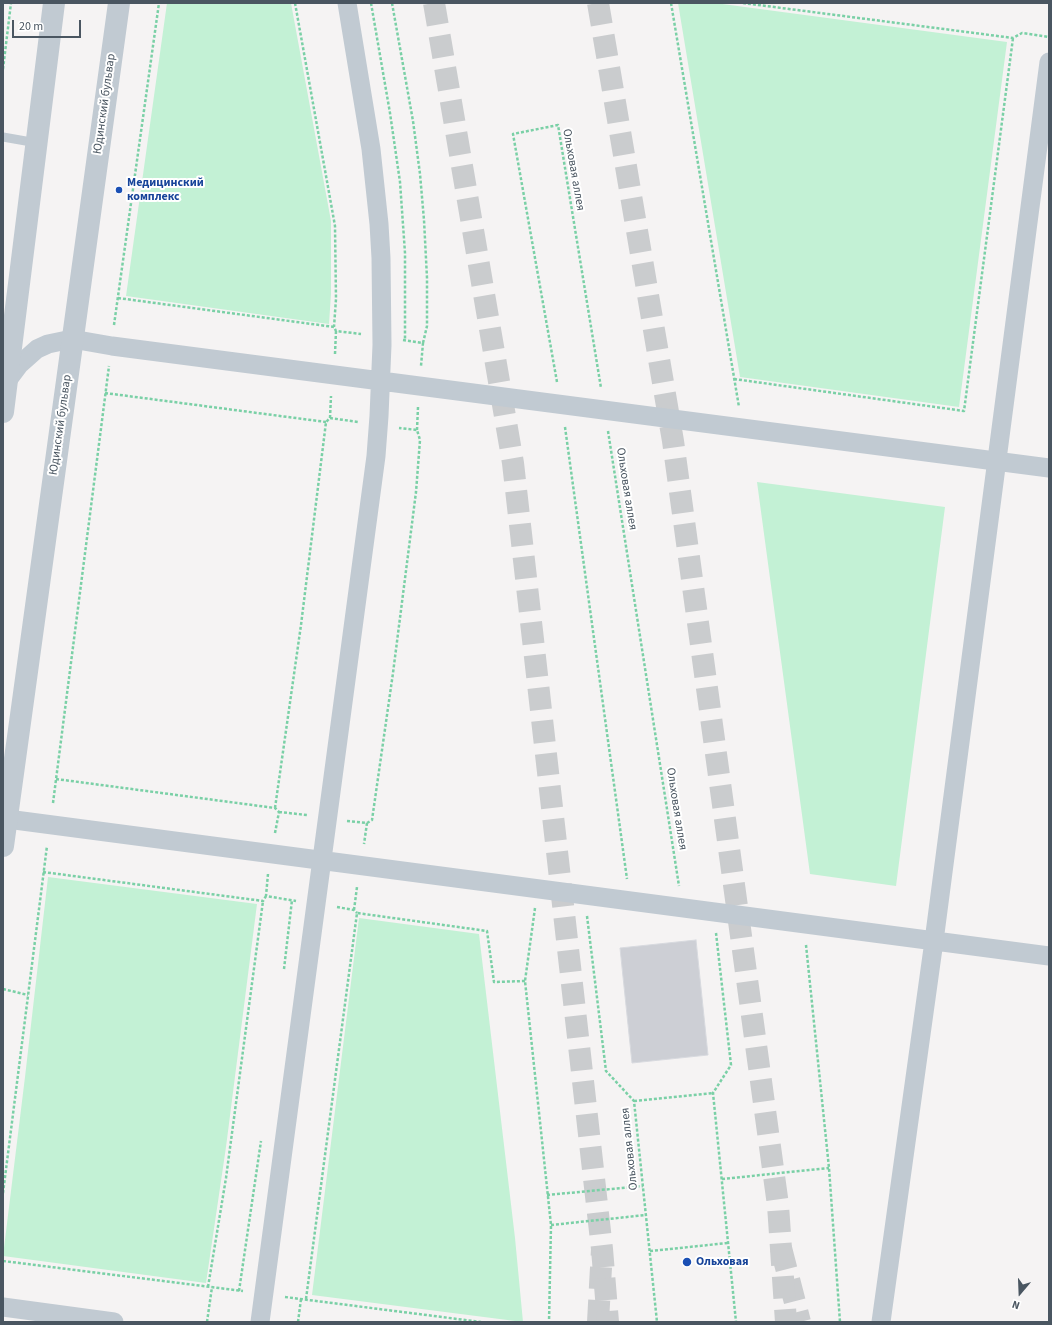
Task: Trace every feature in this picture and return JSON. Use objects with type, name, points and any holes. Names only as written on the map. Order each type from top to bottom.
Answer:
[{"type":"street","points":[[3,412],[54,3]]},
{"type":"street","name":"Юдинский бульвар","points":[[3,846],[119,3]]},
{"type":"street","points":[[260,1322],[376,456],[381,380],[382,294],[379,224],[371,149],[347,3]]},
{"type":"street","points":[[881,1322],[934,941],[1049,62]]},
{"type":"street","points":[[7,381],[23,361],[37,349],[48,344],[72,339],[112,346],[1049,468]]},
{"type":"street","points":[[7,819],[1049,956]]},
{"type":"street","points":[[3,1307],[114,1322]]},
{"type":"lane","points":[[3,137],[37,143]]},
{"type":"path","points":[[3,69],[11,3]]},
{"type":"path","points":[[3,1192],[118,298],[159,3]]},
{"type":"path","points":[[295,3],[335,226],[336,299],[334,327],[336,331]]},
{"type":"path","points":[[392,3],[420,174],[427,278],[427,326],[423,343]]},
{"type":"path","points":[[671,3],[742,428]]},
{"type":"path","points":[[743,3],[1013,38],[1022,33],[1049,37]]},
{"type":"path","points":[[734,380],[964,411],[1013,38]]},
{"type":"path","name":"Ольховая аллея","points":[[630,901],[561,404],[513,134],[558,125],[683,908]]},
{"type":"path","points":[[118,298],[334,327]]},
{"type":"path","points":[[360,326],[360,334]]},
{"type":"path","points":[[106,394],[326,422]]},
{"type":"path","points":[[43,872],[263,900]]},
{"type":"path","points":[[208,1287],[226,1178],[263,900],[266,896]]},
{"type":"path","points":[[284,970],[292,900]]},
{"type":"path","points":[[535,907],[525,981],[550,1225],[549,1322]]},
{"type":"path","points":[[306,1299],[334,1098],[357,913],[487,931],[494,982],[525,981]]},
{"type":"path","name":"Ольховая аллея","points":[[587,914],[606,1070],[634,1101],[657,1322]]},
{"type":"path","points":[[723,933],[716,932],[731,1065],[713,1093],[736,1322]]},
{"type":"path","points":[[799,944],[806,945],[829,1168],[840,1322]]},
{"type":"path","points":[[3,990],[28,995]]},
{"type":"path","points":[[634,1101],[713,1093]]},
{"type":"path","points":[[239,1291],[262,1134]]},
{"type":"path","points":[[722,1178],[829,1168]]},
{"type":"path","points":[[547,1195],[643,1186]]},
{"type":"path","points":[[550,1225],[646,1215]]},
{"type":"path","points":[[650,1250],[728,1243]]},
{"type":"path","points":[[207,1322],[212,1287]]},
{"type":"path","points":[[298,1322],[301,1299]]},
{"type":"green space","points":[[167,3],[291,3],[331,221],[331,294],[329,324],[126,296]]},
{"type":"green space","points":[[678,3],[715,3],[1007,42],[959,407],[740,377]]},
{"type":"green space","points":[[757,482],[945,507],[896,886],[810,874]]},
{"type":"green space","points":[[48,877],[257,904],[226,1147],[206,1283],[3,1256]]},
{"type":"green space","points":[[359,918],[479,934],[515,1238],[523,1322],[312,1295]]},
{"type":"building","points":[[696,940],[708,1055],[632,1063],[620,948]]},
{"type":"tunnel","points":[[434,3],[513,463],[602,1249],[608,1322]]},
{"type":"tunnel","points":[[598,3],[673,441],[778,1205],[786,1322]]},
{"type":"tunnel","points":[[781,1248],[800,1322]]},
{"type":"tunnel","points":[[598,1322],[602,1249]]},
{"type":"place","name":"Медицинский комплекс","points":[[119,190]]},
{"type":"place","name":"Ольховая","points":[[687,1262]]}]
